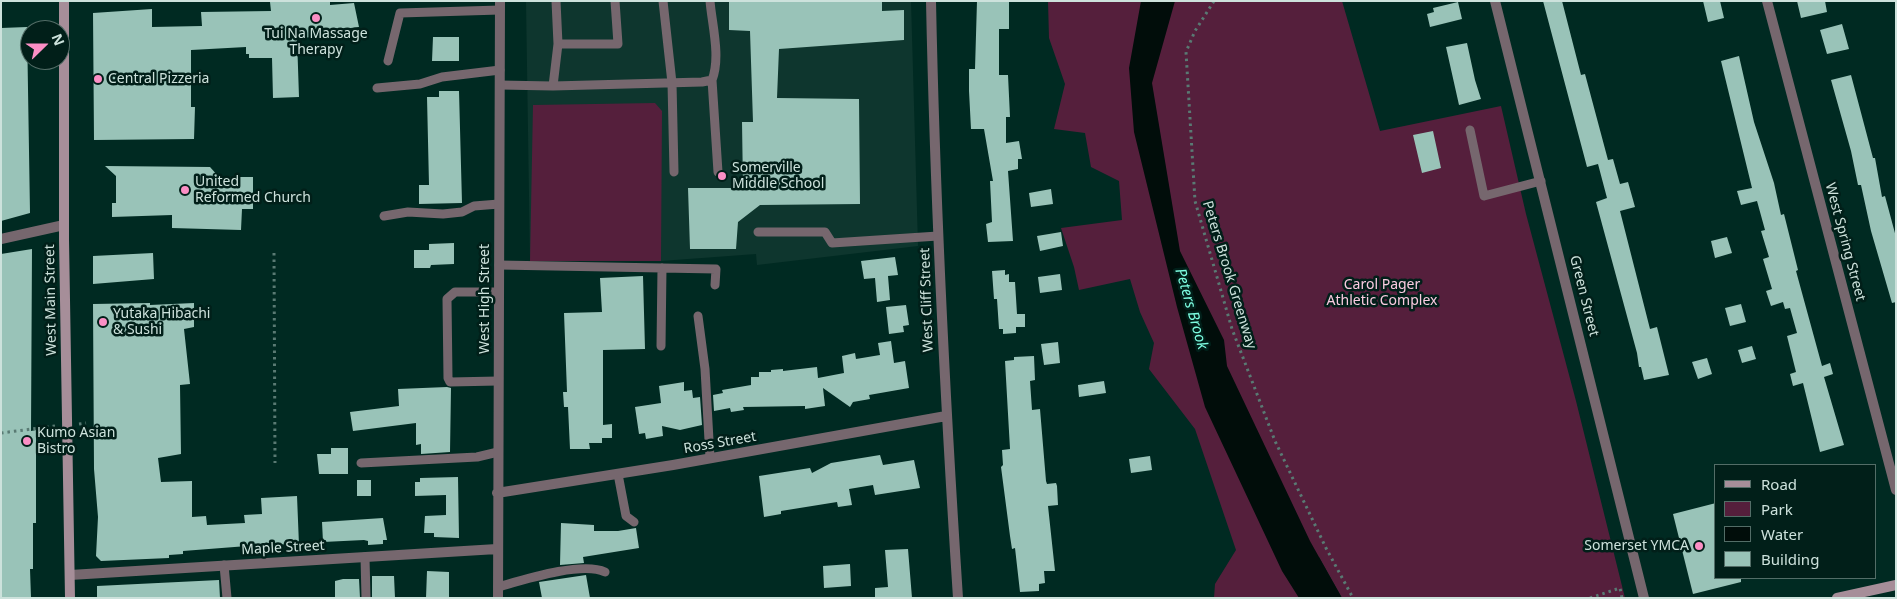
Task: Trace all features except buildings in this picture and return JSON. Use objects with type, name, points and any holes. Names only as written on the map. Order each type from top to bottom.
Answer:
[{"type":"street","name":"West Main Street","points":[[64,1],[66,425],[70,598]]},
{"type":"street","name":"West Cliff Street","points":[[931,1],[946,416],[958,598]]},
{"type":"street","name":"Green Street","points":[[1495,1],[1644,598]]},
{"type":"street","name":"West Spring Street","points":[[1767,1],[1896,490]]},
{"type":"street","name":"West High Street","points":[[498,592],[500,6]]},
{"type":"street","points":[[1,239],[64,225]]},
{"type":"street","name":"Ross Street","points":[[497,493],[618,474],[946,416]]},
{"type":"street","name":"Maple Street","points":[[70,575],[497,550]]},
{"type":"street","points":[[1837,598],[1896,586]]},
{"type":"lane","points":[[553,86],[558,44],[556,1]]},
{"type":"lane","points":[[558,44],[618,44],[615,1]]},
{"type":"lane","points":[[663,1],[672,83],[674,172]]},
{"type":"lane","points":[[710,1],[715,60],[715,71],[712,80],[718,172]]},
{"type":"lane","points":[[388,61],[400,13],[500,6]]},
{"type":"lane","points":[[377,88],[420,84],[442,77],[500,70]]},
{"type":"lane","points":[[500,86],[672,83],[712,80]]},
{"type":"lane","points":[[1470,130],[1484,196],[1541,181]]},
{"type":"lane","points":[[384,216],[408,212],[442,214],[462,212],[474,206],[499,204]]},
{"type":"lane","points":[[758,232],[825,232],[832,243],[938,236]]},
{"type":"lane","points":[[499,265],[716,269],[715,285]]},
{"type":"lane","points":[[661,346],[662,268]]},
{"type":"lane","points":[[498,381],[450,382],[448,378],[447,298],[455,292],[499,292]]},
{"type":"lane","points":[[698,316],[705,369],[710,458]]},
{"type":"lane","points":[[361,463],[477,457],[498,452]]},
{"type":"lane","points":[[618,474],[626,516],[634,522]]},
{"type":"lane","points":[[365,557],[366,598]]},
{"type":"lane","points":[[224,565],[227,598]]},
{"type":"lane","points":[[498,592],[535,576],[590,567],[605,572]]},
{"type":"path","name":"Peters Brook Greenway","points":[[1214,1],[1195,30],[1186,52],[1195,201],[1232,330],[1272,432],[1326,548],[1353,598]]},
{"type":"path","points":[[274,253],[275,464]]},
{"type":"path","points":[[1,433],[86,423]]},
{"type":"path","points":[[1590,598],[1620,588],[1622,598]]},
{"type":"shaded area","name":"Somerville Middle School","points":[[526,1],[911,1],[918,246],[757,265],[756,254],[661,261],[530,261]]},
{"type":"green space","name":"Carol Pager Athletic Complex","points":[[1048,1],[1342,1],[1380,131],[1501,106],[1526,214],[1576,401],[1625,598],[1342,598],[1319,557],[1299,598],[1214,598],[1215,584],[1236,550],[1195,429],[1149,369],[1154,343],[1140,312],[1130,279],[1079,290],[1074,267],[1061,228],[1122,220],[1119,181],[1091,167],[1085,133],[1054,129],[1065,84],[1049,38]]},
{"type":"green space","points":[[655,103],[662,111],[661,261],[530,261],[533,105]]},
{"type":"water","name":"Peters Brook","points":[[1141,1],[1175,1],[1152,83],[1180,251],[1224,340],[1227,366],[1310,541],[1342,598],[1299,598],[1282,571],[1205,407],[1177,307],[1134,132],[1129,68]]},
{"type":"place","name":"Tui Na Massage Therapy","points":[[316,18]]},
{"type":"place","name":"Central Pizzeria","points":[[98,79]]},
{"type":"place","name":"Somerville Middle School","points":[[722,176]]},
{"type":"place","name":"United Reformed Church","points":[[185,190]]},
{"type":"place","name":"Yutaka Hibachi & Sushi","points":[[103,322]]},
{"type":"place","name":"Kumo Asian Bistro","points":[[27,441]]},
{"type":"place","name":"Somerset YMCA","points":[[1699,546]]}]
